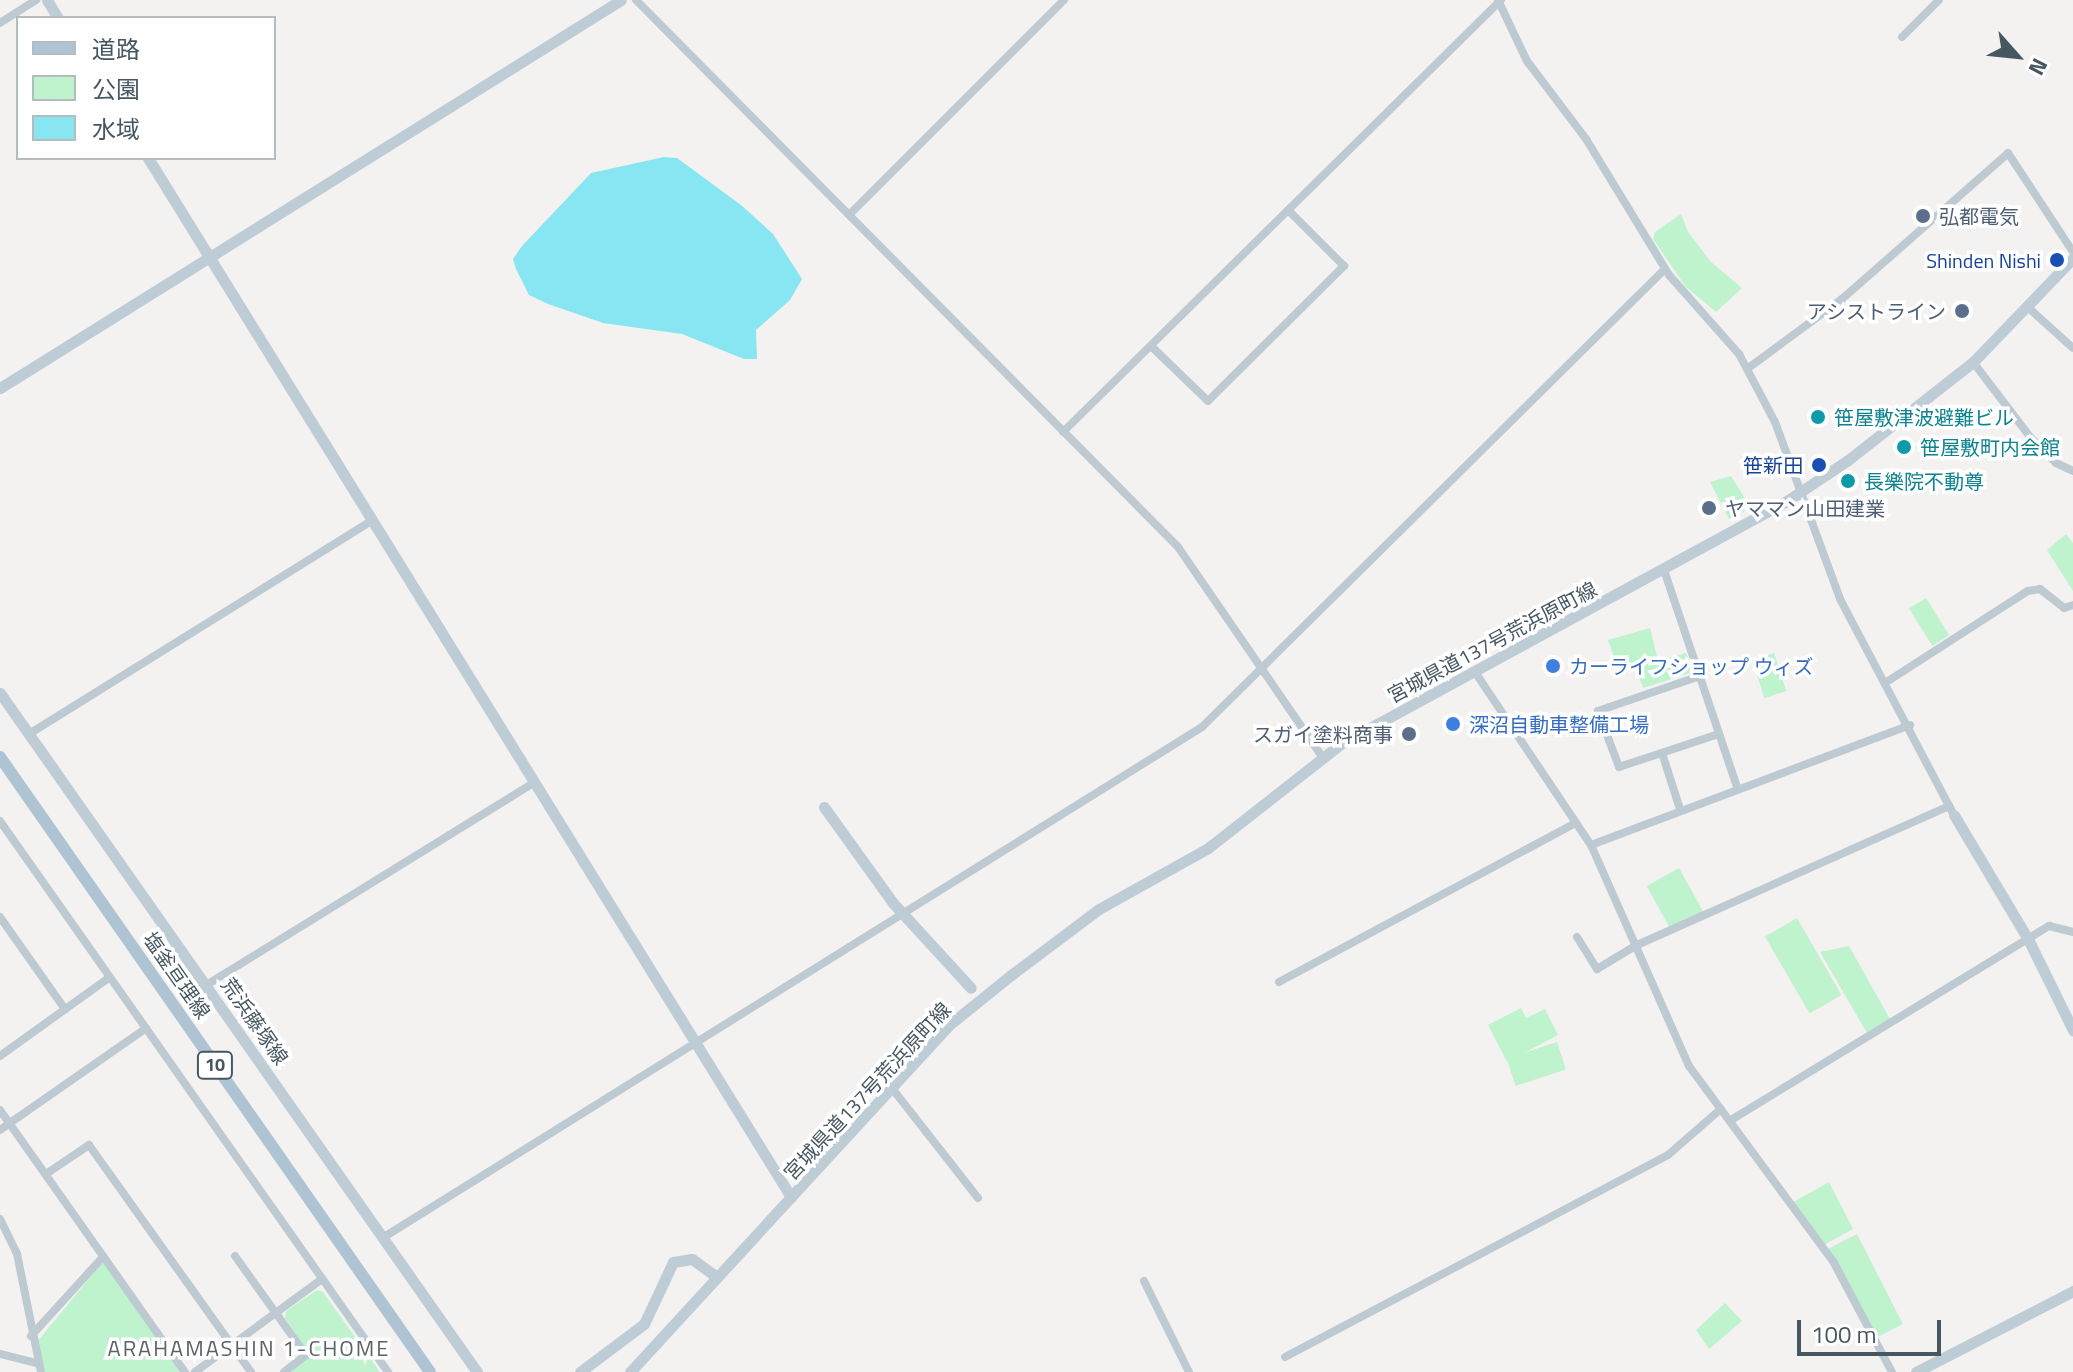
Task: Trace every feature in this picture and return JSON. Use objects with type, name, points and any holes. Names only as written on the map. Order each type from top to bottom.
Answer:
[{"type":"main road","name":"塩釜亘理線","points":[[0,757],[430,1372]]},
{"type":"street","points":[[0,23],[36,0]]},
{"type":"street","points":[[0,388],[621,0]]},
{"type":"street","points":[[636,0],[1178,547],[1323,758]]},
{"type":"street","points":[[849,215],[1064,0]]},
{"type":"street","points":[[1902,37],[1939,0]]},
{"type":"street","points":[[1063,432],[1499,1],[1527,61],[1586,139],[1665,269],[1722,329],[1747,369],[1775,422],[1798,494],[1840,599],[1910,725],[1952,810],[2028,939],[2073,1030]]},
{"type":"street","points":[[1747,369],[1842,299],[2008,153],[2072,260]]},
{"type":"street","points":[[149,160],[791,1197]]},
{"type":"street","points":[[1151,346],[1208,401],[1344,266],[1288,210]]},
{"type":"street","name":"宮城県道137号荒浜原町線","points":[[630,1372],[891,1087],[981,999],[1099,909],[1208,848],[1323,758],[1798,494],[1973,362],[2072,260]]},
{"type":"street","points":[[384,1237],[1202,727],[1665,269]]},
{"type":"street","points":[[2032,311],[2073,348]]},
{"type":"street","points":[[1973,362],[2031,438],[2056,463],[2073,471]]},
{"type":"street","points":[[29,734],[373,520]]},
{"type":"street","points":[[1664,570],[1737,787]]},
{"type":"street","points":[[1885,683],[2028,591],[2040,589],[2064,608],[2073,605]]},
{"type":"street","points":[[1475,672],[1574,824],[1591,845],[1684,1057],[1834,1263],[1892,1372]]},
{"type":"street","points":[[1700,676],[1598,711],[1619,767],[1719,734]]},
{"type":"street","name":"荒浜藤塚線","points":[[0,693],[208,984],[477,1372]]},
{"type":"street","points":[[1591,845],[1737,787],[1910,725]]},
{"type":"street","points":[[1662,753],[1680,809]]},
{"type":"street","points":[[208,984],[535,782]]},
{"type":"street","points":[[824,807],[893,903],[981,999]]},
{"type":"street","points":[[1577,937],[1597,969],[1637,945],[1952,810]]},
{"type":"street","points":[[1279,982],[1574,824]]},
{"type":"street","points":[[1,826],[388,1372]]},
{"type":"street","points":[[0,917],[65,1009]]},
{"type":"street","points":[[1731,1120],[2028,939],[2056,924],[2073,932]]},
{"type":"street","points":[[0,1056],[110,977]]},
{"type":"street","points":[[0,1130],[146,1028]]},
{"type":"street","points":[[891,1087],[978,1198]]},
{"type":"street","points":[[1285,1357],[1668,1155],[1721,1109]]},
{"type":"street","points":[[0,1110],[185,1372]]},
{"type":"street","points":[[46,1174],[89,1145],[251,1372]]},
{"type":"street","points":[[0,1219],[17,1254],[36,1363],[41,1372]]},
{"type":"street","points":[[235,1256],[306,1355],[284,1372]]},
{"type":"street","points":[[31,1336],[103,1257]]},
{"type":"street","points":[[580,1372],[644,1324],[673,1262],[692,1259],[717,1277]]},
{"type":"street","points":[[195,1372],[322,1279]]},
{"type":"street","points":[[1144,1281],[1189,1372]]},
{"type":"street","points":[[1916,1372],[2073,1291]]},
{"type":"street","points":[[0,1354],[36,1363]]},
{"type":"green space","points":[[1681,214],[1688,232],[1711,262],[1742,288],[1716,312],[1686,287],[1653,239],[1655,232]]},
{"type":"green space","points":[[1731,476],[1751,508],[1729,519],[1710,482]]},
{"type":"green space","points":[[2066,534],[2073,543],[2073,591],[2047,550]]},
{"type":"green space","points":[[1926,598],[1949,635],[1932,646],[1909,609]]},
{"type":"green space","points":[[1650,628],[1658,661],[1686,653],[1692,668],[1690,673],[1643,688],[1634,663],[1618,668],[1608,640]]},
{"type":"green space","points":[[1774,653],[1786,691],[1764,698],[1752,660]]},
{"type":"green space","points":[[1679,868],[1704,913],[1671,931],[1647,886]]},
{"type":"green space","points":[[1797,918],[1842,995],[1809,1014],[1765,936]]},
{"type":"green space","points":[[1849,946],[1890,1019],[1867,1033],[1820,952]]},
{"type":"green space","points":[[1521,1008],[1526,1018],[1545,1009],[1558,1035],[1507,1062],[1488,1025]]},
{"type":"green space","points":[[1557,1042],[1566,1070],[1516,1086],[1507,1058]]},
{"type":"green space","points":[[1829,1182],[1853,1229],[1822,1246],[1792,1203]]},
{"type":"green space","points":[[1857,1234],[1903,1324],[1872,1340],[1826,1250]]},
{"type":"green space","points":[[101,1264],[108,1264],[183,1372],[45,1372],[37,1342]]},
{"type":"green space","points":[[317,1290],[323,1292],[380,1372],[289,1372],[311,1356],[285,1318],[286,1311]]},
{"type":"green space","points":[[1725,1303],[1742,1321],[1709,1349],[1696,1330]]},
{"type":"water","points":[[664,157],[677,158],[741,205],[773,234],[802,279],[790,300],[756,330],[757,359],[744,359],[682,334],[603,323],[548,304],[529,295],[516,269],[513,259],[522,246],[591,173]]},
{"type":"place","name":"弘都電気","points":[[1923,216]]},
{"type":"place","name":"Shinden Nishi","points":[[2057,260]]},
{"type":"place","name":"アシストライン","points":[[1962,311]]},
{"type":"place","name":"笹屋敷津波避難ビル","points":[[1818,417]]},
{"type":"place","name":"笹屋敷町内会館","points":[[1904,447]]},
{"type":"place","name":"笹新田","points":[[1819,465]]},
{"type":"place","name":"長樂院不動尊","points":[[1848,481]]},
{"type":"place","name":"ヤママン山田建業","points":[[1709,508]]},
{"type":"place","name":"カーライフショップ ウィズ","points":[[1553,666]]},
{"type":"place","name":"深沼自動車整備工場","points":[[1453,724]]},
{"type":"place","name":"スガイ塗料商事","points":[[1409,734]]},
{"type":"district","name":"ARAHAMASHIN 1-CHOME","points":[[249,1349]]}]
